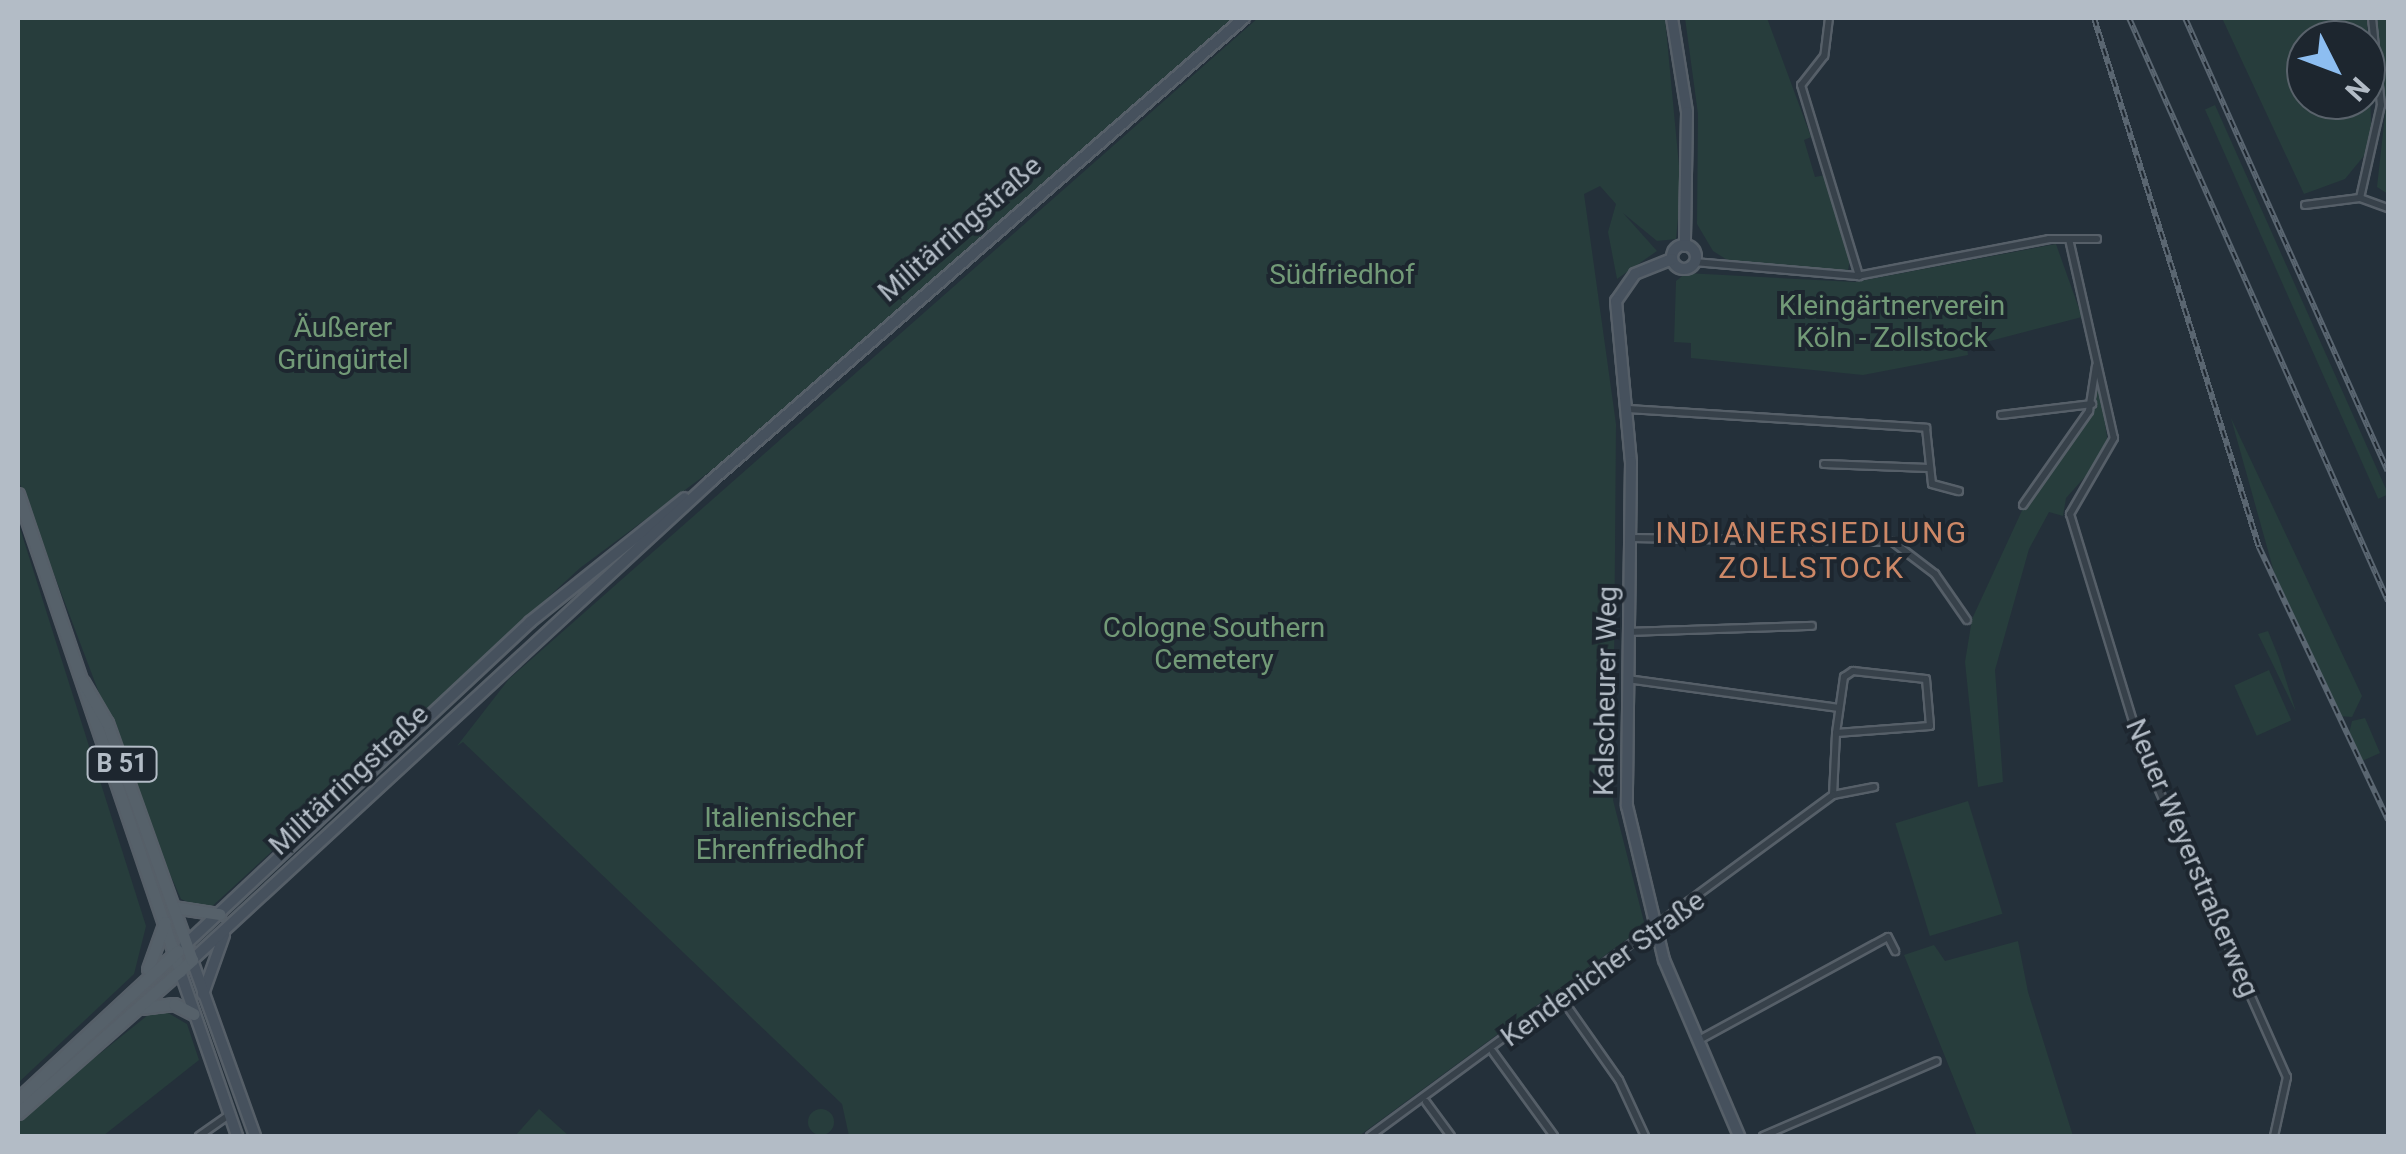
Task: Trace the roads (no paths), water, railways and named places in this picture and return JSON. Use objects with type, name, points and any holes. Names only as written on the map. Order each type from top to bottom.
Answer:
[{"type":"main road","name":"Militärringstraße","points":[[18,1113],[192,960],[712,481],[1244,18]]},
{"type":"main road","points":[[1672,18],[1686,112],[1685,246],[1694,262],[1682,269],[1672,260],[1685,246]]},
{"type":"main road","name":"Kalscheurer Weg","points":[[1672,260],[1635,274],[1616,301],[1628,409],[1632,538],[1626,806],[1657,930],[1738,1136]]},
{"type":"main road","name":"Militärringstraße","points":[[18,1099],[574,582],[712,481]]},
{"type":"main road","name":"B 51","points":[[18,494],[165,922],[192,960]]},
{"type":"main road","name":"B 51","points":[[83,682],[173,908],[181,949],[180,970]]},
{"type":"main road","points":[[173,908],[219,914]]},
{"type":"main road","points":[[140,982],[165,922]]},
{"type":"main road","points":[[203,994],[229,925]]},
{"type":"main road","points":[[192,960],[255,1136]]},
{"type":"main road","points":[[180,970],[236,1136]]},
{"type":"main road","points":[[137,1009],[174,1004],[194,1014]]},
{"type":"main road","points":[[229,1115],[246,1110]]},
{"type":"street","points":[[1828,18],[1824,56],[1801,85],[1859,276]]},
{"type":"street","points":[[2360,198],[2380,116],[2372,18]]},
{"type":"street","points":[[2305,205],[2360,198],[2388,208]]},
{"type":"street","points":[[1694,262],[1859,276],[2069,240],[2096,239]]},
{"type":"street","name":"Neuer Weyerstraßerweg","points":[[2069,240],[2114,438],[2103,469],[2072,501],[2074,532],[2143,754],[2288,1077],[2274,1136]]},
{"type":"street","points":[[2023,505],[2092,404],[2097,366]]},
{"type":"street","points":[[2001,415],[2092,404]]},
{"type":"street","points":[[1628,409],[1926,428],[1932,484],[1959,490]]},
{"type":"street","points":[[1824,464],[1928,468]]},
{"type":"street","points":[[1632,538],[1893,542],[1935,574],[1967,620]]},
{"type":"street","points":[[1628,632],[1812,626]]},
{"type":"street","points":[[1836,734],[1930,726],[1920,675],[1853,672],[1839,708],[1836,734],[1833,795],[1874,788]]},
{"type":"street","points":[[1626,679],[1839,708]]},
{"type":"street","name":"Kendenicher Straße","points":[[1370,1136],[1426,1102],[1833,795]]},
{"type":"street","points":[[1698,1041],[1888,937],[1895,951]]},
{"type":"street","points":[[1562,1000],[1620,1080],[1646,1136]]},
{"type":"street","points":[[1493,1052],[1554,1136]]},
{"type":"street","points":[[1763,1136],[1937,1061]]},
{"type":"street","points":[[1426,1102],[1452,1136]]},
{"type":"street","points":[[199,1136],[229,1115]]},
{"type":"railway","points":[[2094,18],[2259,547],[2388,820]]},
{"type":"railway","points":[[2129,18],[2388,601]]},
{"type":"railway","points":[[2185,18],[2388,471]]},
{"type":"district","name":"INDIANERSIEDLUNG ZOLLSTOCK","points":[[1812,550]]},
{"type":"park label","name":"Südfriedhof","points":[[1342,275]]},
{"type":"park label","name":"Kleingärtnerverein Köln - Zollstock","points":[[1892,322]]},
{"type":"park label","name":"Äußerer Grüngürtel","points":[[343,344]]},
{"type":"park label","name":"Cologne Southern Cemetery","points":[[1214,644]]},
{"type":"park label","name":"Italienischer Ehrenfriedhof","points":[[780,834]]}]
